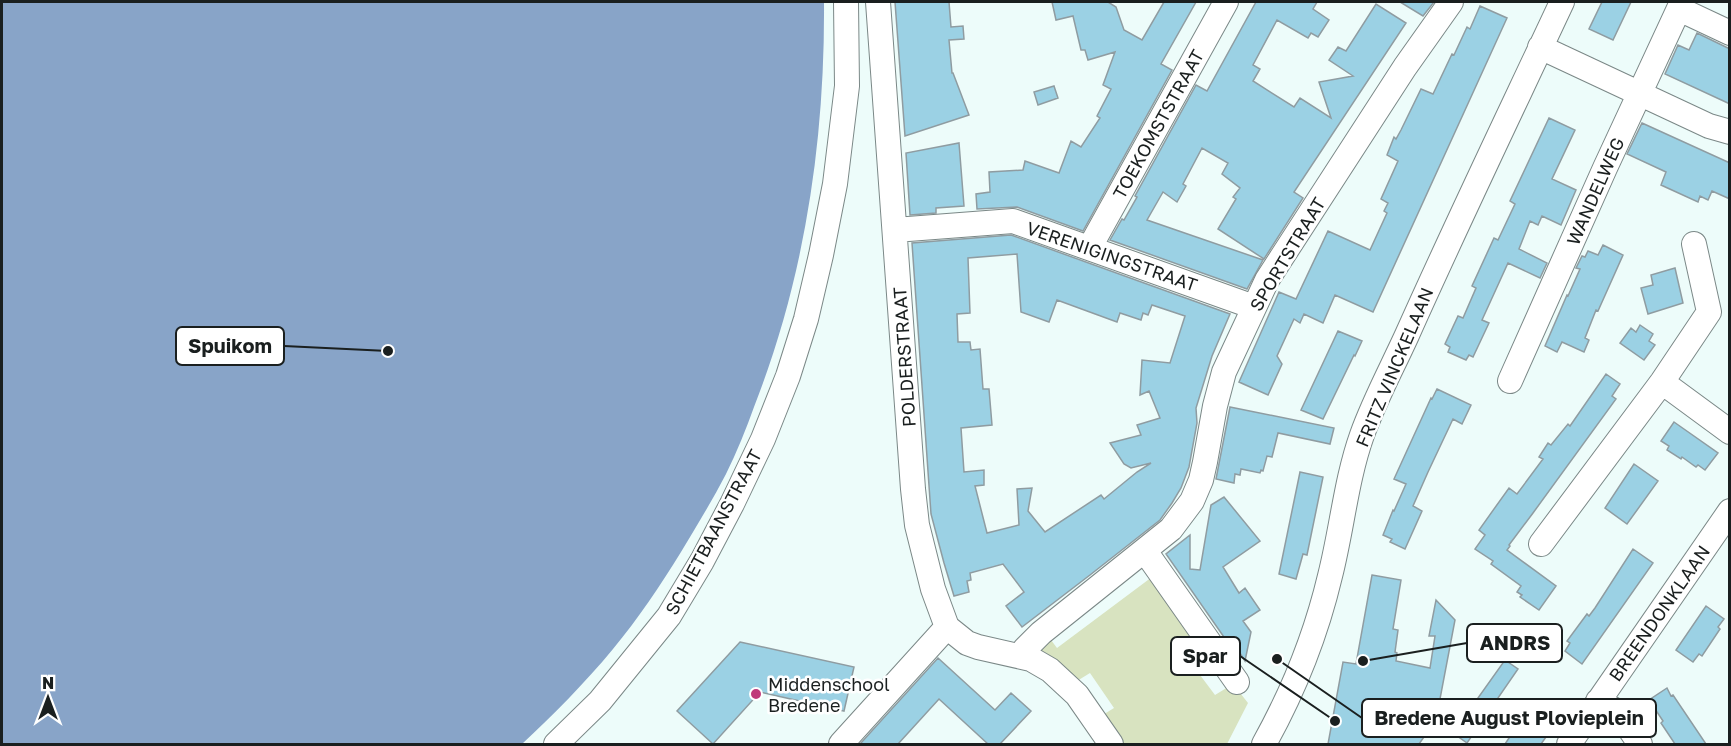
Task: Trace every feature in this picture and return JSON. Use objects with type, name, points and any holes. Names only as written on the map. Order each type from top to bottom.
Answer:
[{"type":"street","name":"SCHIETBAANSTRAAT","points":[[556,744],[600,701],[669,616],[702,561],[768,428],[806,319],[835,184],[847,86],[846,2]]},
{"type":"street","name":"POLDERSTRAAT","points":[[878,2],[913,489],[917,525],[933,589],[947,627]]},
{"type":"street","name":"TOEKOMSTSTRAAT","points":[[1090,248],[1226,2]]},
{"type":"street","name":"SPORTSTRAAT","points":[[1021,656],[1041,633],[1171,529],[1192,501],[1206,462],[1219,387],[1229,358],[1267,280],[1451,2]]},
{"type":"street","name":"FRITZ VINCKELAAN","points":[[1264,744],[1303,664],[1316,625],[1330,577],[1351,472],[1363,434],[1427,290],[1540,48],[1557,3]]},
{"type":"street","points":[[1680,5],[1730,33]]},
{"type":"street","name":"WANDELWEG","points":[[1510,381],[1680,5]]},
{"type":"street","points":[[1540,48],[1709,126],[1730,132]]},
{"type":"street","name":"VERENIGINGSTRAAT","points":[[895,230],[1012,221],[1254,307]]},
{"type":"street","points":[[1541,544],[1662,382],[1709,312],[1694,244]]},
{"type":"street","points":[[1662,382],[1730,432]]},
{"type":"street","name":"BREENDONKLAAN","points":[[1569,744],[1730,511]]},
{"type":"street","points":[[1144,551],[1237,682]]},
{"type":"street","points":[[841,744],[947,627],[967,643],[1041,663],[1077,695],[1111,744]]},
{"type":"street","points":[[1598,701],[1618,712],[1640,744]]},
{"type":"green space","points":[[1152,577],[1212,664],[1200,675],[1215,695],[1233,684],[1248,703],[1227,744],[1121,744],[1101,716],[1114,708],[1090,673],[1077,681],[1042,653],[1042,646],[1048,636],[1057,648]]},
{"type":"water","points":[[2,2],[824,2],[821,105],[816,157],[799,258],[772,358],[741,440],[704,514],[640,614],[591,674],[522,744],[2,744]]},
{"type":"building","points":[[895,2],[949,2],[951,27],[963,26],[964,39],[949,40],[952,73],[969,115],[905,136]]},
{"type":"building","points":[[1052,2],[1108,2],[1116,7],[1124,30],[1142,40],[1164,2],[1196,2],[1161,64],[1172,70],[1083,231],[1017,207],[977,209],[976,194],[990,192],[989,172],[1023,170],[1025,161],[1059,173],[1071,141],[1081,147],[1100,118],[1097,116],[1111,89],[1103,85],[1115,52],[1088,60],[1085,50],[1081,50],[1073,16],[1056,20]]},
{"type":"building","points":[[1256,2],[1317,2],[1313,9],[1329,20],[1318,37],[1311,33],[1308,38],[1277,20],[1253,65],[1260,69],[1253,81],[1294,107],[1300,98],[1331,118],[1319,82],[1353,76],[1329,60],[1338,47],[1346,51],[1376,4],[1406,23],[1294,192],[1303,198],[1264,259],[1218,229],[1236,199],[1233,197],[1240,188],[1222,174],[1228,163],[1202,148],[1183,184],[1186,186],[1177,202],[1163,192],[1147,220],[1263,260],[1247,289],[1110,240],[1137,197],[1135,196],[1196,85],[1207,91]]},
{"type":"building","points":[[1400,2],[1434,2],[1423,16]]},
{"type":"building","points":[[1602,2],[1631,2],[1613,40],[1589,29]]},
{"type":"building","points":[[1480,6],[1507,18],[1373,312],[1335,295],[1323,323],[1304,314],[1300,323],[1294,319],[1277,356],[1282,364],[1268,395],[1239,382],[1279,292],[1296,299],[1328,231],[1370,250],[1387,213],[1384,211],[1388,203],[1381,199],[1398,161],[1387,155],[1394,137],[1396,139],[1421,89],[1433,94],[1452,54],[1454,55],[1467,27],[1470,29]]},
{"type":"building","points":[[1697,33],[1730,49],[1730,104],[1665,74],[1678,45],[1689,50]]},
{"type":"building","points":[[1054,86],[1058,98],[1038,105],[1034,92]]},
{"type":"building","points":[[1549,118],[1575,130],[1552,179],[1576,190],[1561,225],[1542,216],[1538,225],[1530,221],[1519,249],[1547,263],[1540,278],[1508,263],[1482,320],[1489,323],[1473,357],[1469,355],[1466,360],[1448,352],[1450,347],[1445,344],[1458,316],[1463,318],[1476,288],[1472,286],[1494,238],[1498,240],[1515,204],[1510,201]]},
{"type":"building","points":[[1642,123],[1730,163],[1730,199],[1712,191],[1708,200],[1700,196],[1698,202],[1661,185],[1666,172],[1627,154]]},
{"type":"building","points":[[959,143],[964,206],[936,208],[936,213],[910,215],[906,153]]},
{"type":"building","points":[[1011,235],[1230,314],[1212,356],[1196,408],[1197,423],[1189,467],[1172,503],[1160,520],[1022,627],[1006,606],[1024,592],[1003,564],[970,573],[971,580],[967,581],[969,592],[954,596],[944,563],[931,514],[912,243]],"holes":[[[1017,254],[1021,312],[1049,322],[1057,300],[1117,322],[1120,313],[1141,320],[1143,313],[1148,315],[1152,305],[1185,316],[1170,363],[1142,360],[1140,395],[1149,391],[1160,418],[1137,425],[1141,435],[1110,443],[1124,464],[1131,468],[1151,463],[1104,499],[1101,495],[1045,532],[1028,511],[1032,488],[1017,489],[1019,525],[987,533],[975,486],[984,485],[984,470],[964,472],[961,428],[992,425],[989,389],[983,389],[980,349],[971,350],[970,342],[958,342],[957,314],[970,313],[968,258]]]},
{"type":"building","points":[[1603,245],[1623,255],[1598,311],[1596,310],[1585,338],[1589,340],[1584,352],[1562,342],[1557,352],[1545,346],[1580,269],[1576,268],[1582,256],[1585,257],[1588,251],[1598,255]]},
{"type":"building","points":[[1675,268],[1683,303],[1648,314],[1641,288],[1653,285],[1651,275]]},
{"type":"building","points":[[1640,325],[1653,334],[1649,341],[1655,345],[1644,360],[1620,343],[1631,328],[1636,332]]},
{"type":"building","points":[[1338,331],[1362,341],[1323,419],[1301,410]]},
{"type":"building","points":[[1606,374],[1620,384],[1612,396],[1616,399],[1507,550],[1556,586],[1539,610],[1520,597],[1522,595],[1517,592],[1521,586],[1491,564],[1493,561],[1475,549],[1485,535],[1479,530],[1509,488],[1517,494],[1543,459],[1539,457],[1548,443],[1551,445],[1568,424],[1570,426]]},
{"type":"building","points":[[1437,389],[1471,405],[1462,424],[1453,419],[1428,472],[1413,506],[1422,511],[1405,549],[1390,542],[1392,539],[1383,535],[1406,484],[1394,479]]},
{"type":"building","points":[[1230,407],[1334,428],[1330,444],[1278,433],[1272,457],[1267,456],[1263,471],[1261,470],[1260,473],[1241,469],[1240,475],[1235,474],[1234,483],[1216,479]]},
{"type":"building","points":[[1674,422],[1718,453],[1705,470],[1667,450],[1669,446],[1661,441]]},
{"type":"building","points":[[1634,464],[1658,481],[1627,524],[1605,508]]},
{"type":"building","points":[[1300,472],[1323,477],[1307,555],[1303,554],[1296,579],[1279,574]]},
{"type":"building","points":[[1224,497],[1260,541],[1223,567],[1239,593],[1245,588],[1260,610],[1243,621],[1251,632],[1245,661],[1236,647],[1233,650],[1166,554],[1190,535],[1190,569],[1200,570],[1211,505]]},
{"type":"building","points":[[1633,549],[1653,563],[1582,664],[1565,651],[1570,643],[1567,641],[1587,614],[1589,616],[1595,608]]},
{"type":"building","points":[[1372,575],[1401,580],[1393,629],[1398,630],[1396,661],[1430,668],[1435,636],[1429,636],[1436,600],[1455,620],[1436,720],[1419,744],[1328,744],[1343,662],[1356,664]]},
{"type":"building","points":[[1706,606],[1724,619],[1702,656],[1699,654],[1693,662],[1676,650]]},
{"type":"building","points":[[740,642],[854,667],[844,711],[760,692],[713,744],[677,711]]},
{"type":"building","points":[[938,658],[995,710],[1011,693],[1031,711],[1000,744],[988,744],[939,699],[898,744],[860,744]]},
{"type":"building","points":[[1505,660],[1518,669],[1467,743],[1453,733]]},
{"type":"building","points":[[1667,688],[1706,744],[1675,744],[1649,700]]},
{"type":"building","points":[[1531,711],[1554,726],[1541,744],[1505,744],[1519,720],[1523,723]]},
{"type":"place","name":"Spuikom","points":[[388,351]]},
{"type":"place","name":"Bredene August Plovieplein","points":[[1277,659]]},
{"type":"place","name":"ANDRS","points":[[1363,661]]},
{"type":"place","name":"Middenschool Bredene","points":[[756,694]]},
{"type":"place","name":"Spar","points":[[1335,721]]}]
